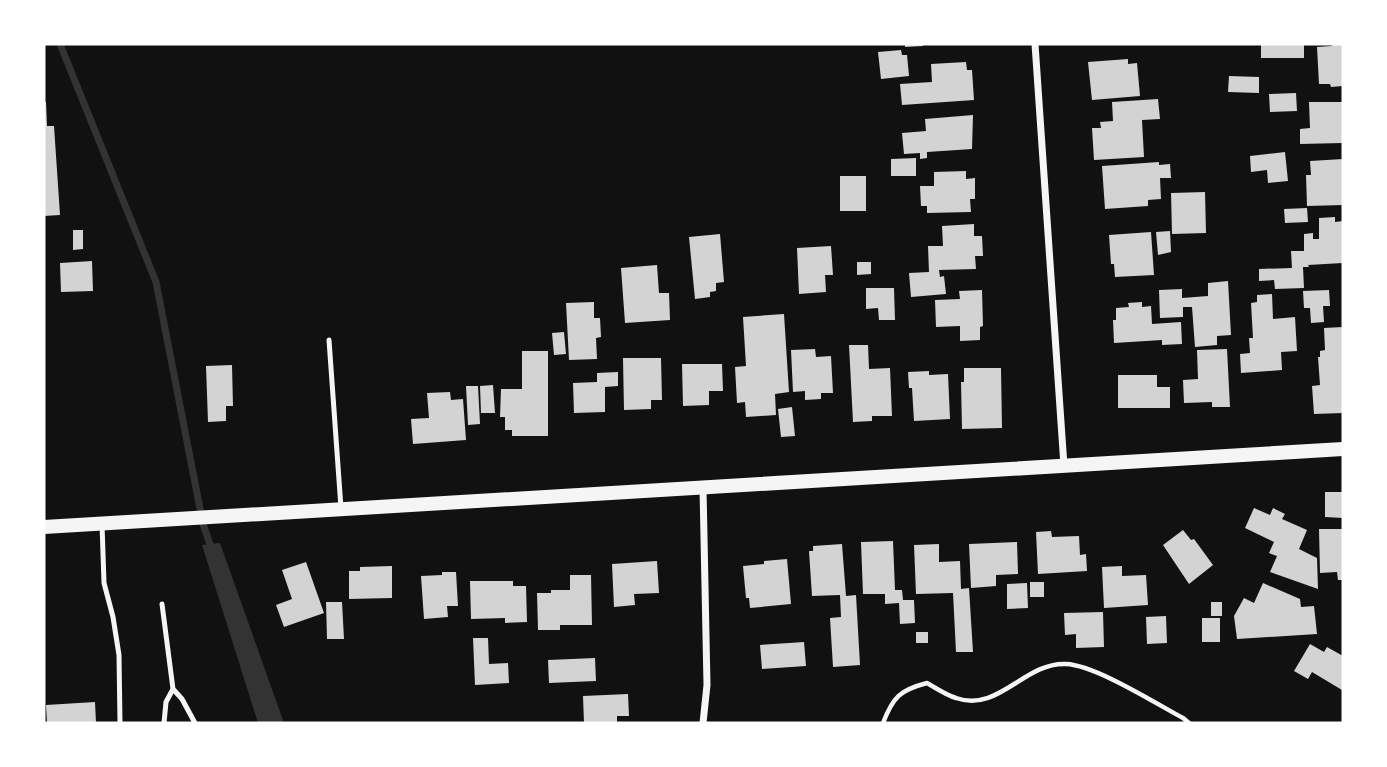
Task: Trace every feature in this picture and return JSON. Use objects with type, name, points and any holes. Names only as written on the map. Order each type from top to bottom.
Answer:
[{"type":"main road","points":[[44,527],[1343,449]]},
{"type":"street","points":[[1035,44],[1064,466]]},
{"type":"street","points":[[703,488],[707,685],[703,723]]},
{"type":"lane","points":[[329,340],[341,508]]},
{"type":"lane","points":[[102,524],[104,583],[119,655],[120,723]]},
{"type":"lane","points":[[162,604],[173,689],[166,702],[164,723]]},
{"type":"lane","points":[[173,689],[183,699],[195,723]]},
{"type":"path","points":[[883,723],[892,701],[908,688],[927,683],[954,698],[975,702],[993,697],[1045,667],[1062,664],[1079,665],[1189,723]]},
{"type":"shaded area","points":[[220,543],[284,723],[258,723],[202,545]]},
{"type":"building","points":[[905,44],[923,44],[923,46],[905,47]]},
{"type":"building","points":[[1261,44],[1304,44],[1304,58],[1261,58]]},
{"type":"building","points":[[1343,44],[1343,86],[1319,84],[1317,47]]},
{"type":"building","points":[[901,50],[902,55],[907,55],[909,76],[881,79],[878,52]]},
{"type":"building","points":[[1128,59],[1128,64],[1137,63],[1140,96],[1092,100],[1088,62]]},
{"type":"building","points":[[966,62],[967,70],[972,70],[974,100],[902,105],[900,84],[932,82],[931,64]]},
{"type":"building","points":[[1229,76],[1259,77],[1259,93],[1228,92]]},
{"type":"building","points":[[1296,93],[1297,111],[1270,112],[1269,94]]},
{"type":"building","points":[[1158,99],[1160,119],[1142,120],[1144,157],[1094,160],[1092,128],[1101,128],[1100,122],[1113,121],[1112,102]]},
{"type":"building","points":[[44,102],[47,126],[54,126],[60,215],[44,216]]},
{"type":"building","points":[[1309,102],[1343,102],[1343,143],[1300,144],[1300,129],[1310,128]]},
{"type":"building","points":[[973,115],[972,149],[927,152],[927,158],[920,159],[920,153],[904,154],[902,133],[926,131],[925,119]]},
{"type":"building","points":[[1285,152],[1288,181],[1268,183],[1267,170],[1251,172],[1250,156]]},
{"type":"building","points":[[916,158],[916,176],[891,176],[891,159]]},
{"type":"building","points":[[1343,159],[1343,205],[1307,206],[1306,175],[1311,175],[1310,161]]},
{"type":"building","points":[[1159,162],[1159,165],[1170,164],[1171,178],[1160,178],[1161,199],[1148,200],[1148,206],[1105,209],[1102,166]]},
{"type":"building","points":[[966,171],[966,179],[975,178],[975,199],[970,199],[971,212],[927,213],[927,206],[921,206],[920,186],[934,186],[934,172]]},
{"type":"building","points":[[840,176],[866,176],[866,211],[840,211]]},
{"type":"building","points":[[1205,192],[1206,233],[1172,234],[1171,193]]},
{"type":"building","points":[[1307,208],[1308,222],[1285,223],[1284,209]]},
{"type":"building","points":[[1335,217],[1335,222],[1343,221],[1343,263],[1303,267],[1304,288],[1275,289],[1274,280],[1259,281],[1259,269],[1292,268],[1291,251],[1304,251],[1304,234],[1313,233],[1313,239],[1319,239],[1319,218]]},
{"type":"building","points":[[974,224],[974,236],[982,236],[983,256],[975,256],[976,269],[939,270],[940,277],[944,276],[946,294],[911,297],[909,273],[929,272],[928,246],[943,246],[942,226]]},
{"type":"building","points":[[73,230],[83,230],[83,249],[73,250]]},
{"type":"building","points":[[1170,231],[1171,252],[1158,255],[1156,232]]},
{"type":"building","points":[[1151,232],[1154,275],[1115,277],[1114,264],[1111,264],[1109,235]]},
{"type":"building","points":[[720,234],[724,282],[716,283],[716,291],[710,292],[710,297],[695,299],[689,237]]},
{"type":"building","points":[[831,246],[833,275],[825,275],[826,292],[799,294],[797,248]]},
{"type":"building","points":[[92,261],[93,291],[61,292],[60,263]]},
{"type":"building","points":[[857,262],[871,262],[871,274],[857,275]]},
{"type":"building","points":[[657,265],[659,293],[669,293],[670,320],[625,323],[621,268]]},
{"type":"building","points":[[1228,281],[1231,335],[1217,336],[1217,345],[1195,347],[1192,307],[1183,307],[1183,317],[1160,318],[1159,290],[1182,289],[1182,298],[1208,296],[1208,283]]},
{"type":"building","points":[[866,288],[894,288],[895,320],[879,320],[878,308],[866,309]]},
{"type":"building","points":[[982,290],[983,326],[980,327],[980,340],[960,341],[960,326],[936,327],[935,300],[960,299],[959,291]]},
{"type":"building","points":[[1329,290],[1330,306],[1323,306],[1324,322],[1311,323],[1310,308],[1304,308],[1303,291]]},
{"type":"building","points":[[1272,294],[1273,319],[1295,317],[1297,351],[1281,352],[1282,370],[1241,373],[1240,354],[1250,353],[1249,338],[1253,338],[1251,303],[1257,302],[1257,295]]},
{"type":"building","points":[[594,302],[594,318],[600,318],[601,337],[596,338],[597,359],[569,360],[566,303]]},
{"type":"building","points":[[1142,302],[1142,307],[1151,306],[1152,324],[1181,322],[1182,344],[1162,345],[1162,340],[1114,343],[1113,320],[1116,320],[1116,308],[1129,307],[1128,303]]},
{"type":"building","points":[[784,314],[789,392],[775,394],[776,415],[746,417],[745,402],[737,403],[735,367],[746,366],[743,317]]},
{"type":"building","points":[[1343,327],[1343,413],[1314,414],[1312,386],[1320,385],[1318,357],[1320,351],[1325,350],[1324,328]]},
{"type":"building","points":[[564,332],[566,354],[554,355],[552,333]]},
{"type":"building","points":[[849,345],[868,345],[869,369],[890,368],[892,416],[872,416],[872,421],[853,422]]},
{"type":"building","points":[[815,349],[816,357],[831,356],[833,393],[821,393],[821,399],[805,400],[805,391],[793,392],[791,350]]},
{"type":"building","points":[[1227,349],[1230,407],[1212,407],[1212,402],[1184,403],[1183,380],[1198,379],[1197,350]]},
{"type":"building","points":[[522,351],[548,351],[548,436],[512,436],[512,430],[505,430],[505,417],[500,417],[501,389],[522,389]]},
{"type":"building","points":[[623,358],[661,358],[662,400],[651,400],[651,409],[624,410]]},
{"type":"building","points":[[682,364],[722,364],[723,391],[709,391],[709,405],[683,406]]},
{"type":"building","points":[[232,365],[233,406],[226,406],[226,421],[208,422],[206,366]]},
{"type":"building","points":[[964,368],[1001,368],[1002,428],[962,429],[961,382],[964,382]]},
{"type":"building","points":[[929,371],[929,375],[948,374],[950,419],[914,421],[908,372]]},
{"type":"building","points":[[618,372],[618,386],[605,387],[605,412],[574,413],[573,383],[597,382],[597,373]]},
{"type":"building","points":[[1118,375],[1157,375],[1157,387],[1170,387],[1170,408],[1118,408]]},
{"type":"building","points":[[493,385],[495,413],[481,413],[480,386]]},
{"type":"building","points":[[466,386],[478,386],[480,424],[468,425]]},
{"type":"building","points":[[450,392],[451,400],[463,399],[466,440],[413,444],[411,419],[429,418],[427,393]]},
{"type":"building","points":[[792,407],[795,436],[781,437],[778,409]]},
{"type":"building","points":[[1325,492],[1343,492],[1343,518],[1325,517]]},
{"type":"building","points":[[1254,508],[1270,515],[1273,508],[1285,514],[1282,519],[1307,530],[1299,549],[1317,558],[1318,589],[1270,572],[1277,556],[1269,553],[1274,542],[1245,528]]},
{"type":"building","points":[[1319,529],[1343,529],[1343,580],[1338,580],[1337,572],[1320,573]]},
{"type":"building","points":[[1183,530],[1191,540],[1194,539],[1213,565],[1189,584],[1163,545]]},
{"type":"building","points":[[1051,531],[1052,537],[1079,536],[1080,555],[1086,554],[1087,571],[1038,574],[1036,532]]},
{"type":"building","points":[[893,541],[895,590],[902,590],[903,600],[914,600],[915,623],[900,624],[899,603],[885,604],[885,594],[863,594],[861,542]]},
{"type":"building","points":[[1017,542],[1018,574],[996,575],[996,586],[971,588],[969,544]]},
{"type":"building","points":[[842,544],[846,596],[856,595],[860,665],[833,667],[830,618],[841,617],[840,595],[812,596],[809,551],[813,551],[813,546]]},
{"type":"building","points":[[939,544],[939,562],[960,561],[961,589],[969,588],[973,652],[956,652],[953,593],[916,594],[914,545]]},
{"type":"building","points":[[787,559],[791,604],[750,608],[749,598],[746,598],[743,566]]},
{"type":"building","points":[[657,561],[659,593],[634,594],[635,605],[614,607],[612,564]]},
{"type":"building","points":[[306,562],[324,613],[284,627],[276,605],[292,599],[282,570]]},
{"type":"building","points":[[392,566],[392,598],[349,599],[349,571],[360,571],[360,567]]},
{"type":"building","points":[[1122,566],[1122,576],[1146,575],[1148,605],[1104,608],[1102,567]]},
{"type":"building","points":[[442,572],[456,572],[458,606],[447,606],[448,617],[424,619],[421,576],[442,575]]},
{"type":"building","points":[[570,575],[591,575],[592,625],[560,625],[560,630],[538,630],[537,593],[570,590]]},
{"type":"building","points":[[470,581],[513,581],[513,586],[526,586],[527,622],[505,623],[505,618],[471,619]]},
{"type":"building","points":[[1030,582],[1044,582],[1044,597],[1030,597]]},
{"type":"building","points":[[1027,583],[1028,608],[1007,609],[1007,584]]},
{"type":"building","points":[[1263,583],[1300,599],[1301,607],[1314,606],[1317,634],[1237,639],[1234,616],[1244,598],[1254,603]]},
{"type":"building","points":[[326,602],[342,602],[344,639],[327,639]]},
{"type":"building","points":[[1211,602],[1222,602],[1222,616],[1211,616]]},
{"type":"building","points":[[1103,612],[1104,647],[1076,648],[1076,634],[1065,635],[1064,613]]},
{"type":"building","points":[[1166,616],[1167,643],[1147,644],[1146,617]]},
{"type":"building","points":[[1202,618],[1220,618],[1220,642],[1202,642]]},
{"type":"building","points":[[916,632],[928,632],[928,643],[916,643]]},
{"type":"building","points":[[473,638],[488,638],[489,664],[508,663],[509,683],[475,685]]},
{"type":"building","points":[[804,642],[806,666],[762,669],[760,645]]},
{"type":"building","points":[[1310,644],[1324,652],[1327,647],[1343,656],[1342,690],[1312,672],[1308,679],[1294,671]]},
{"type":"building","points":[[595,658],[596,681],[549,683],[548,660]]},
{"type":"building","points":[[628,694],[629,716],[617,716],[617,723],[584,723],[583,696]]},
{"type":"building","points":[[95,702],[96,723],[47,723],[46,705]]},
{"type":"waterway","points":[[60,44],[156,282],[203,524],[212,550]]}]
